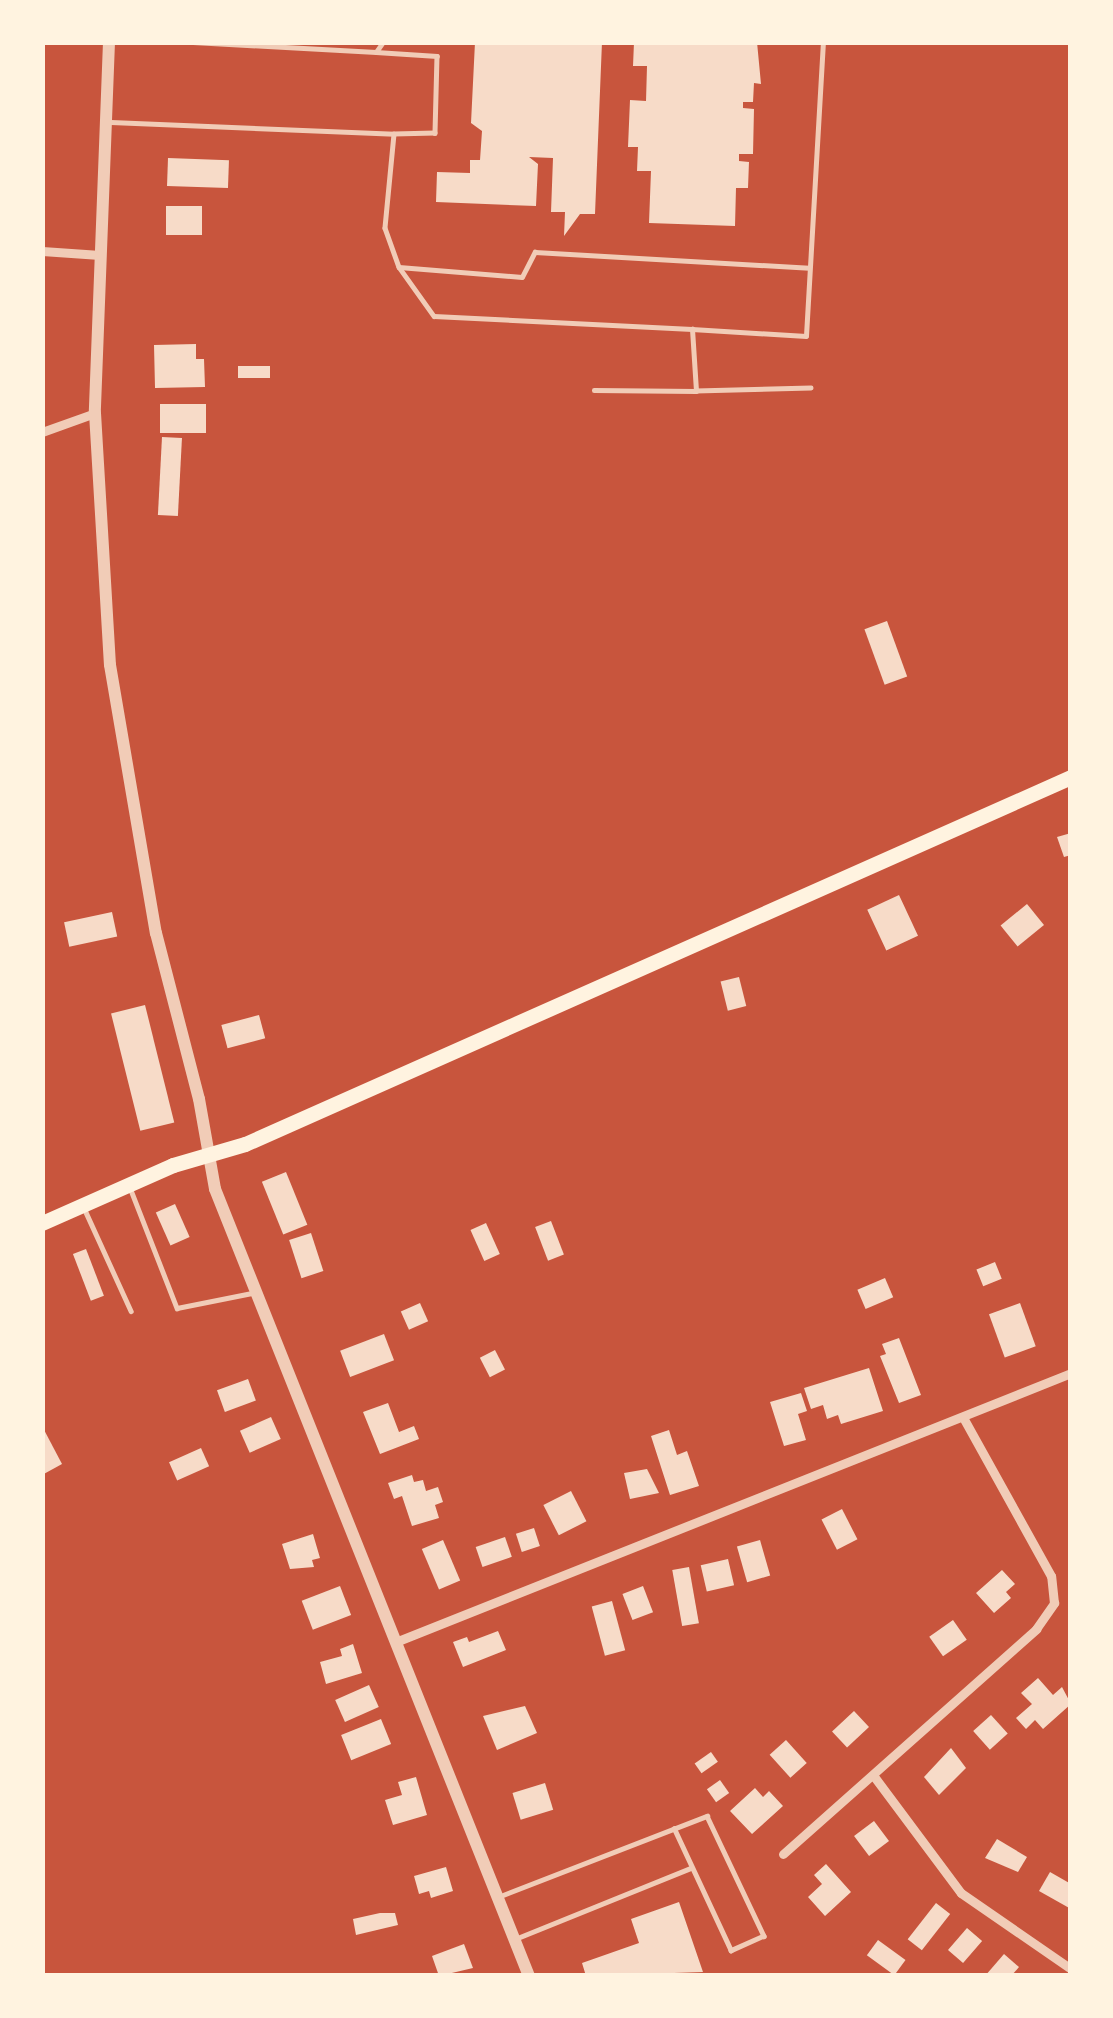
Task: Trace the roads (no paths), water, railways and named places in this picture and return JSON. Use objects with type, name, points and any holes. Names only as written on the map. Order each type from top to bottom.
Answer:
[{"type":"main road","points":[[42,1223],[129,1185],[245,1144],[1071,777]]},
{"type":"street","points":[[109,42],[95,413],[110,665],[156,932],[210,1154],[214,1189],[530,1976]]},
{"type":"street","points":[[42,251],[100,255]]},
{"type":"street","points":[[42,432],[95,413]]},
{"type":"street","points":[[398,1641],[1071,1373]]},
{"type":"street","points":[[783,1854],[1036,1629],[1054,1603],[1051,1576],[963,1417]]},
{"type":"street","points":[[873,1775],[961,1893],[1071,1969]]},
{"type":"lane","points":[[106,122],[435,133],[437,56],[193,42]]},
{"type":"lane","points":[[376,52],[382,42]]},
{"type":"lane","points":[[394,134],[385,228],[399,267],[434,316],[806,336],[823,42]]},
{"type":"lane","points":[[399,267],[522,277],[535,252],[809,268]]},
{"type":"lane","points":[[692,329],[696,392]]},
{"type":"lane","points":[[594,390],[811,388]]},
{"type":"lane","points":[[129,1185],[177,1308],[256,1292]]},
{"type":"lane","points":[[83,1205],[131,1311]]},
{"type":"lane","points":[[498,1897],[707,1816],[764,1936],[731,1951],[674,1829]]},
{"type":"lane","points":[[515,1939],[691,1868]]}]
